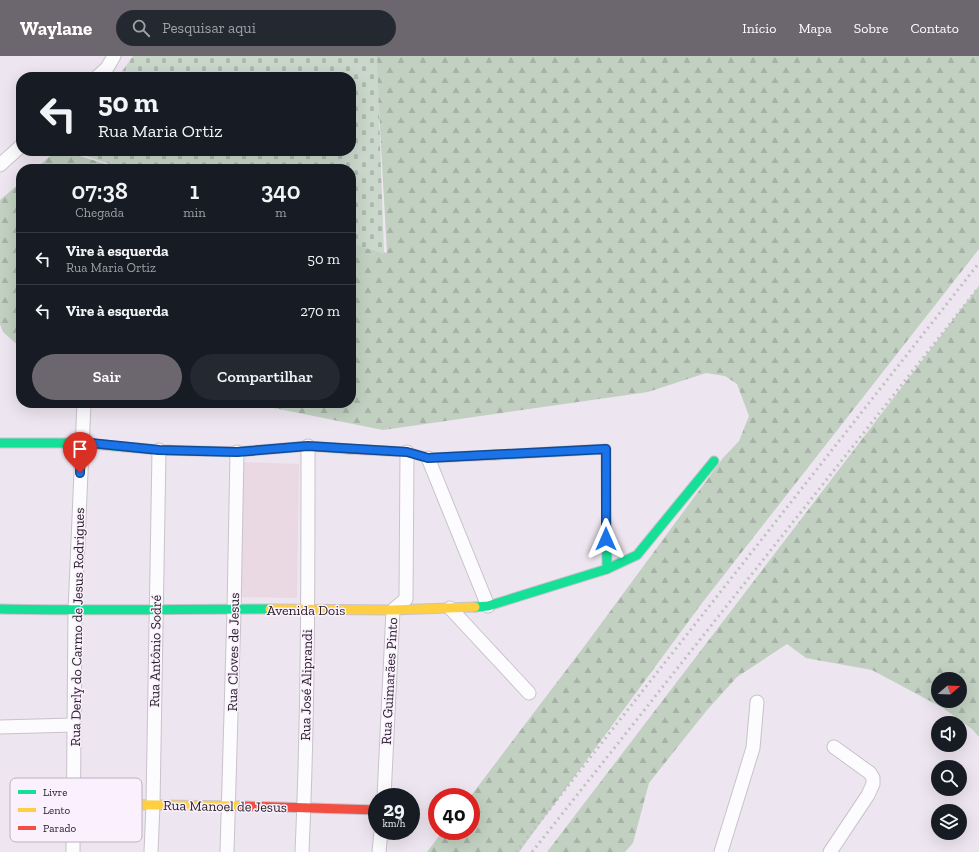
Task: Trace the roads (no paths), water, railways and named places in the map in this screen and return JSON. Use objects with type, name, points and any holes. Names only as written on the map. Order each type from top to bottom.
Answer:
[{"type":"street","points":[[103,72],[107,68],[114,56]]},
{"type":"street","points":[[0,165],[16,151]]},
{"type":"street","name":"Rua Derly do Carmo de Jesus Rodrigues","points":[[74,778],[75,610],[84,408]]},
{"type":"street","points":[[0,443],[81,442],[159,450],[237,452],[308,446],[407,452],[428,458],[606,449],[606,569]]},
{"type":"street","name":"Rua José Aliprandi","points":[[302,852],[308,609],[308,446]]},
{"type":"street","name":"Rua Antônio Sodré","points":[[151,852],[154,805],[159,450]]},
{"type":"street","name":"Rua Cloves de Jesus","points":[[227,852],[237,452]]},
{"type":"street","name":"Rua Guimarães Pinto","points":[[384,788],[393,610],[406,598],[407,452]]},
{"type":"street","points":[[428,458],[488,606]]},
{"type":"street","name":"Avenida Dois","points":[[0,609],[393,610],[488,606],[606,569],[637,555],[714,461]]},
{"type":"street","points":[[450,608],[529,693]]},
{"type":"street","points":[[721,852],[753,748],[757,702]]},
{"type":"street","points":[[0,727],[74,724]]},
{"type":"street","points":[[830,852],[868,795],[873,784],[873,778],[870,773],[834,747]]},
{"type":"street","name":"Rua Manoel de Jesus","points":[[142,805],[368,810]]},
{"type":"street","points":[[379,852],[380,840]]},
{"type":"street","name":"Rua Derly do Carmo de Jesus Rodrigues","points":[[72,842],[72,852]]},
{"type":"railway","points":[[516,852],[979,263]]},
{"type":"railway","points":[[532,852],[979,287]]}]
